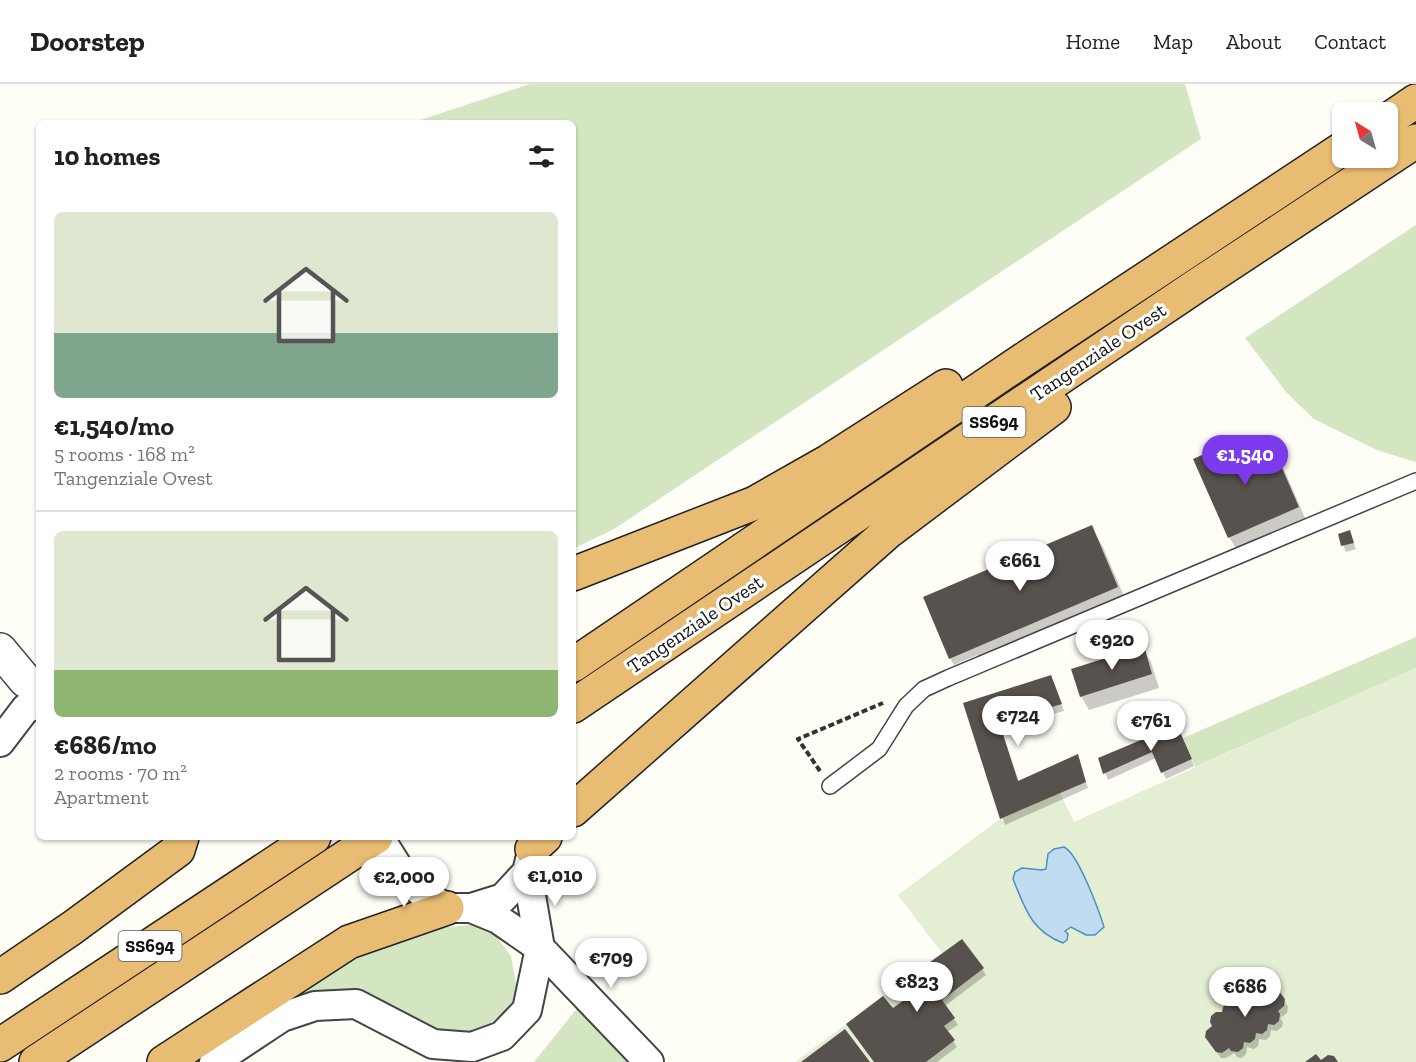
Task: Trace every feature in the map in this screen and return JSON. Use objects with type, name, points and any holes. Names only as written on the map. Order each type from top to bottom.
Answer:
[{"type":"highway","points":[[1398,113],[1416,101]]},
{"type":"highway","name":"Tangenziale Ovest","points":[[576,704],[1196,286],[1416,141]]},
{"type":"highway","name":"Tangenziale Ovest","points":[[576,663],[1023,360],[1332,157]]},
{"type":"highway","points":[[576,807],[889,531],[1123,356],[1196,286]]},
{"type":"highway","points":[[576,573],[755,503],[829,461],[962,376],[1023,360]]},
{"type":"highway","points":[[0,977],[72,928],[178,850],[181,840]]},
{"type":"highway","name":"SS694","points":[[36,1062],[372,840]]},
{"type":"highway","name":"SS694","points":[[0,1045],[307,842]]},
{"type":"highway","points":[[164,1062],[349,942],[459,908]]},
{"type":"street","points":[[0,648],[36,666]]},
{"type":"street","points":[[0,648],[25,680],[36,687]]},
{"type":"street","points":[[0,742],[26,708],[36,705]]},
{"type":"street","points":[[379,840],[401,872],[423,894],[459,908],[498,919],[540,948],[649,1062]]},
{"type":"street","points":[[459,908],[502,898],[533,849]]},
{"type":"street","points":[[214,1062],[282,1017],[315,1006],[356,1004],[433,1044],[472,1047],[502,1036],[527,1010],[540,948],[533,849]]},
{"type":"lane","points":[[830,786],[879,749],[906,706],[924,689],[1416,482]]},
{"type":"path","points":[[830,786],[798,739],[889,701]]},
{"type":"green space","points":[[530,84],[1185,84],[1201,139],[614,529],[576,548],[576,120],[420,120]]},
{"type":"green space","points":[[1416,225],[1415,462],[1377,450],[1314,419],[1287,393],[1245,338]]},
{"type":"green space","points":[[1416,637],[1416,668],[1195,767],[1183,738]]},
{"type":"green space","points":[[1416,668],[1416,1062],[795,1062],[942,953],[898,895],[1000,819],[1060,793],[1074,822]]},
{"type":"green space","points":[[470,925],[496,936],[511,956],[517,989],[510,1010],[496,1025],[468,1037],[441,1036],[371,994],[326,993],[288,996],[340,959],[435,928]]},
{"type":"green space","points":[[583,1001],[639,1062],[534,1062]]},
{"type":"water","points":[[1064,847],[1070,852],[1081,871],[1104,927],[1095,935],[1086,935],[1071,927],[1065,931],[1068,934],[1067,940],[1063,943],[1043,932],[1036,925],[1013,879],[1015,872],[1022,868],[1046,869],[1048,854],[1054,849]]},
{"type":"building","points":[[1245,436],[1256,461],[1275,452],[1299,507],[1228,538],[1193,459]]},
{"type":"building","points":[[1092,525],[1118,587],[949,659],[923,597]]},
{"type":"building","points":[[1350,530],[1354,543],[1341,546],[1338,534]]},
{"type":"building","points":[[1144,646],[1152,674],[1080,697],[1071,669]]},
{"type":"building","points":[[1051,675],[1062,704],[999,722],[1018,781],[1078,754],[1086,782],[1000,819],[963,703]]},
{"type":"building","points":[[1177,725],[1192,759],[1161,773],[1152,752],[1103,774],[1098,758]]},
{"type":"building","points":[[962,939],[984,968],[942,1000],[955,1018],[944,1026],[955,1040],[926,1062],[874,1062],[846,1024],[883,996],[893,1008],[918,990],[920,994],[930,986],[921,975],[929,969],[926,965]]},
{"type":"building","points":[[1268,984],[1274,985],[1285,999],[1284,1006],[1278,1011],[1279,1021],[1274,1025],[1268,1024],[1267,1030],[1262,1034],[1256,1033],[1255,1039],[1250,1043],[1244,1042],[1243,1048],[1238,1052],[1231,1051],[1229,1048],[1222,1053],[1216,1052],[1205,1037],[1206,1031],[1212,1026],[1211,1016],[1216,1012],[1222,1012],[1223,1007],[1228,1003],[1234,1004],[1234,998],[1240,994],[1246,995],[1246,989],[1252,985],[1261,989]]},
{"type":"building","points":[[845,1029],[870,1062],[801,1062]]},
{"type":"building","points":[[1316,1054],[1321,1060],[1328,1055],[1334,1056],[1338,1062],[1305,1062]]}]
